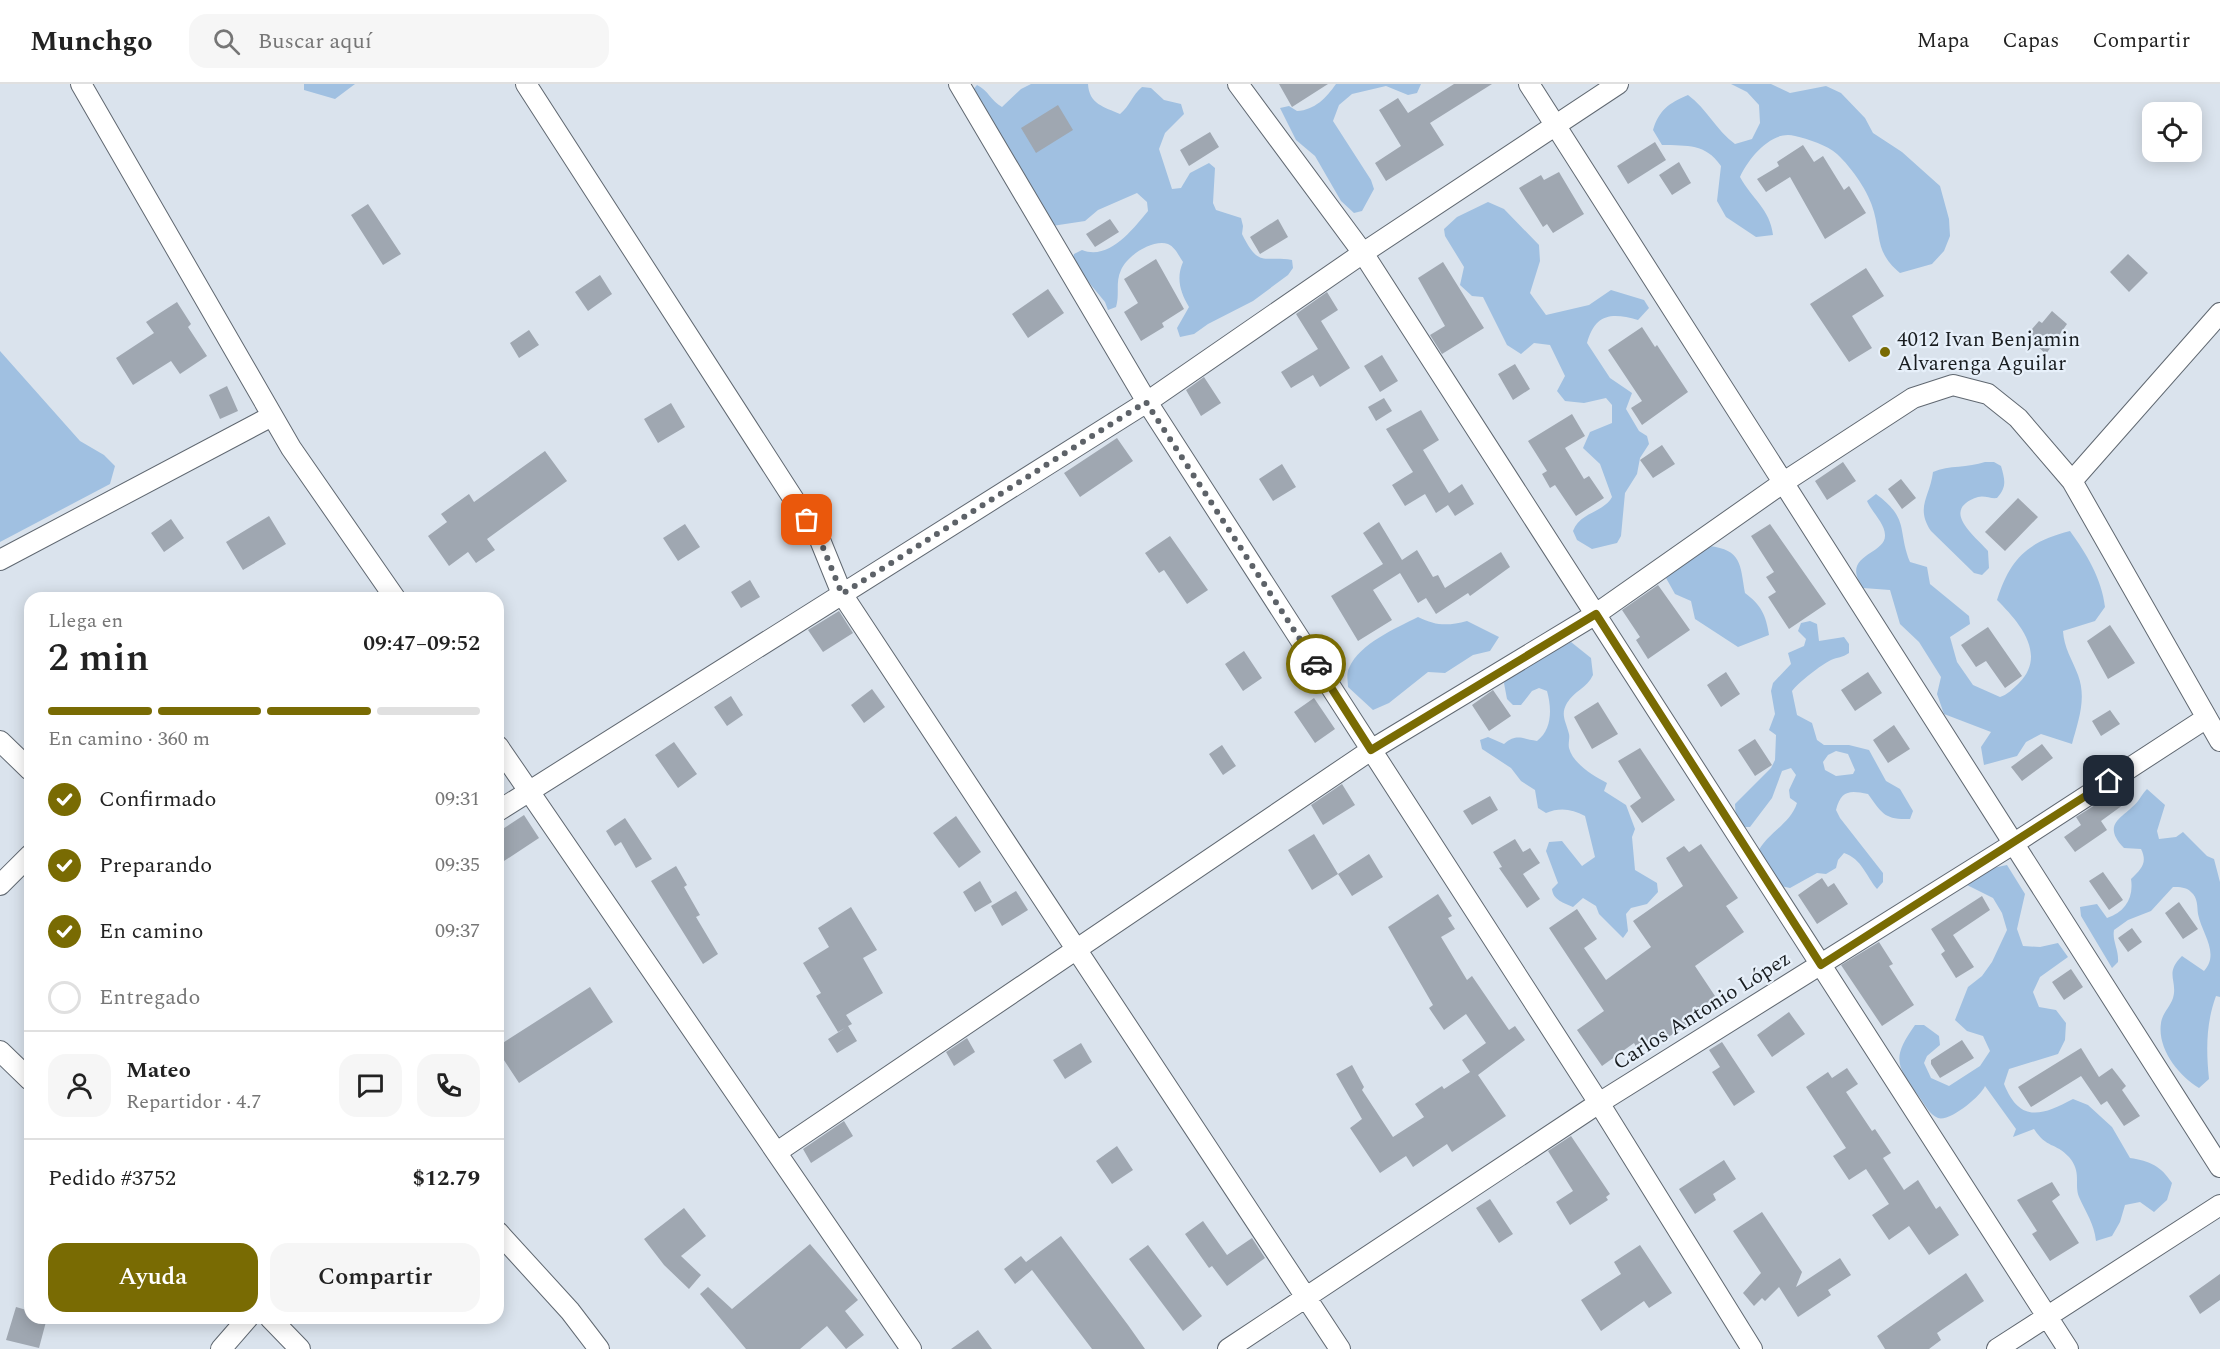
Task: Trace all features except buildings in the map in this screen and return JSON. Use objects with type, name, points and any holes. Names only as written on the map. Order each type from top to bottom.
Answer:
[{"type":"street","points":[[81,84],[291,448],[391,592]]},
{"type":"street","points":[[526,84],[820,540],[842,594],[1340,1349]]},
{"type":"street","points":[[959,84],[1146,402],[1599,1103],[1752,1349]]},
{"type":"street","points":[[1238,84],[1363,253],[2068,1349]]},
{"type":"street","points":[[1529,84],[2220,1167]]},
{"type":"street","points":[[504,807],[1146,402],[1363,253],[1618,84]]},
{"type":"street","points":[[2072,481],[2220,313]]},
{"type":"street","points":[[777,1152],[1371,750],[1596,614],[1784,482],[1913,398],[1953,386],[1988,394],[2018,418],[2072,481],[2205,719],[2220,741]]},
{"type":"street","points":[[0,560],[272,416]]},
{"type":"street","name":"Carlos Antonio López","points":[[1228,1349],[1599,1103],[1821,965],[2205,719]]},
{"type":"street","points":[[0,741],[24,764]]},
{"type":"street","points":[[504,755],[911,1349]]},
{"type":"street","points":[[0,885],[24,861]]},
{"type":"street","points":[[0,1051],[24,1074]]},
{"type":"street","points":[[1997,1349],[2220,1205]]},
{"type":"street","points":[[504,1239],[570,1311],[599,1349]]},
{"type":"street","points":[[221,1349],[243,1324]]},
{"type":"street","points":[[276,1324],[300,1349]]},
{"type":"street","points":[[894,1349],[900,1330]]},
{"type":"shaded area","points":[[304,84],[355,84],[335,99],[304,90]]},
{"type":"shaded area","points":[[1031,84],[1088,84],[1091,96],[1098,104],[1120,114],[1142,87],[1151,88],[1164,100],[1181,104],[1184,114],[1165,133],[1159,149],[1172,189],[1181,188],[1190,173],[1209,163],[1215,168],[1213,203],[1216,210],[1241,218],[1242,234],[1258,256],[1292,260],[1293,268],[1288,275],[1253,301],[1208,324],[1194,334],[1180,337],[1177,328],[1189,307],[1180,285],[1183,262],[1170,245],[1155,244],[1134,254],[1124,265],[1118,279],[1116,307],[1108,310],[1105,302],[1072,262],[1074,254],[1082,250],[1102,251],[1120,241],[1148,211],[1147,202],[1137,193],[1098,210],[1085,221],[1052,226],[971,92],[977,85],[1002,107],[1021,89]]},
{"type":"shaded area","points":[[1336,84],[1421,84],[1417,93],[1408,95],[1386,86],[1352,94],[1339,105],[1333,121],[1371,180],[1374,189],[1362,211],[1354,213],[1341,201],[1315,156],[1296,140],[1280,108],[1289,106],[1297,111],[1315,106]]},
{"type":"shaded area","points":[[1731,84],[1771,84],[1790,93],[1826,86],[1841,93],[1865,118],[1873,133],[1902,152],[1940,186],[1949,219],[1950,236],[1944,251],[1932,264],[1900,273],[1892,266],[1883,252],[1872,204],[1854,173],[1833,151],[1795,136],[1786,135],[1770,141],[1755,154],[1740,177],[1768,218],[1773,235],[1756,237],[1726,217],[1717,201],[1721,166],[1709,153],[1695,147],[1662,145],[1653,130],[1658,117],[1666,108],[1688,95],[1735,144],[1752,139],[1760,123],[1759,105],[1747,92]]},
{"type":"shaded area","points":[[1488,202],[1504,209],[1539,245],[1540,261],[1530,293],[1546,315],[1589,305],[1611,290],[1644,300],[1649,308],[1638,320],[1620,316],[1605,318],[1595,326],[1587,343],[1610,378],[1632,393],[1626,409],[1639,431],[1647,436],[1649,444],[1640,458],[1637,474],[1625,493],[1621,536],[1617,543],[1592,549],[1577,540],[1573,531],[1581,520],[1603,506],[1612,497],[1600,464],[1583,448],[1590,432],[1612,423],[1612,405],[1606,398],[1584,403],[1565,401],[1557,391],[1565,376],[1550,345],[1534,343],[1521,354],[1507,345],[1483,297],[1472,296],[1460,285],[1464,267],[1445,236],[1444,229],[1457,217]]},
{"type":"shaded area","points":[[0,351],[80,441],[104,455],[115,466],[110,484],[0,542]]},
{"type":"shaded area","points":[[1994,462],[2001,466],[2004,487],[1997,498],[1978,497],[1967,502],[1961,509],[1961,516],[1969,531],[1988,551],[1989,568],[1982,575],[1974,573],[1931,531],[1926,523],[1924,508],[1933,472]]},
{"type":"shaded area","points":[[1876,494],[1887,503],[1898,518],[1910,562],[1927,567],[1930,584],[1969,616],[1970,624],[1950,637],[1957,662],[1973,685],[2000,697],[2019,683],[2031,661],[2027,638],[1997,600],[2002,586],[2014,563],[2022,554],[2042,541],[2070,531],[2082,548],[2101,586],[2105,607],[2095,621],[2063,631],[2082,693],[2081,710],[2072,744],[2041,734],[2026,742],[2017,756],[1984,765],[1981,747],[1991,732],[1944,714],[1937,694],[1941,677],[1919,642],[1900,624],[1890,590],[1863,588],[1857,577],[1856,568],[1860,562],[1879,547],[1885,535],[1881,522],[1867,501]]},
{"type":"shaded area","points":[[1709,546],[1728,551],[1738,560],[1745,593],[1762,611],[1769,635],[1738,647],[1695,619],[1691,601],[1675,594],[1666,578],[1678,564]]},
{"type":"shaded area","points":[[1418,617],[1442,624],[1467,621],[1499,637],[1490,651],[1473,655],[1445,673],[1428,672],[1389,703],[1373,710],[1348,687],[1349,668],[1361,651],[1370,644]]},
{"type":"shaded area","points":[[1810,621],[1817,624],[1819,641],[1844,637],[1849,644],[1849,653],[1822,665],[1792,691],[1797,715],[1812,723],[1817,740],[1824,745],[1849,745],[1869,750],[1886,781],[1900,789],[1913,811],[1910,819],[1889,817],[1881,811],[1868,794],[1856,792],[1847,793],[1838,803],[1836,810],[1840,818],[1883,873],[1883,882],[1877,889],[1855,859],[1844,853],[1838,860],[1836,868],[1826,874],[1817,873],[1790,888],[1781,886],[1757,854],[1766,840],[1794,811],[1797,803],[1790,798],[1789,790],[1796,775],[1791,768],[1782,771],[1772,798],[1750,827],[1741,827],[1736,821],[1735,804],[1771,768],[1775,760],[1776,735],[1769,730],[1775,714],[1771,691],[1773,683],[1791,664],[1788,653],[1804,646],[1806,639],[1798,631],[1801,623]],"holes":[[[1836,751],[1848,754],[1855,770],[1853,774],[1836,776],[1825,770],[1823,762],[1828,755]]]},
{"type":"shaded area","points":[[1571,642],[1591,658],[1593,675],[1565,707],[1564,715],[1571,754],[1590,773],[1607,783],[1604,791],[1626,805],[1635,829],[1632,837],[1635,870],[1657,883],[1658,892],[1647,904],[1631,908],[1626,914],[1628,931],[1623,938],[1599,914],[1596,906],[1583,898],[1573,907],[1560,901],[1553,893],[1552,889],[1558,883],[1546,851],[1549,842],[1562,841],[1582,866],[1595,857],[1585,816],[1566,810],[1546,813],[1538,808],[1535,790],[1521,781],[1511,768],[1482,749],[1480,740],[1488,737],[1504,744],[1516,738],[1537,741],[1542,736],[1550,719],[1547,691],[1539,688],[1532,691],[1521,705],[1513,705],[1507,699],[1504,683],[1509,675]]},
{"type":"shaded area","points":[[2147,789],[2165,805],[2157,831],[2159,839],[2176,837],[2183,832],[2207,856],[2214,859],[2220,882],[2220,997],[2216,996],[2209,1026],[2207,1047],[2209,1079],[2199,1088],[2191,1083],[2171,1061],[2162,1042],[2161,1033],[2162,1020],[2173,998],[2173,972],[2177,962],[2182,956],[2204,971],[2210,957],[2210,950],[2193,894],[2185,888],[2173,887],[2151,911],[2128,920],[2114,930],[2118,962],[2112,968],[2081,916],[2080,907],[2097,904],[2107,918],[2119,912],[2127,903],[2132,886],[2131,879],[2140,869],[2144,858],[2141,849],[2124,848],[2117,840],[2114,827]]},
{"type":"shaded area","points":[[2007,865],[2025,894],[2017,929],[2023,946],[2040,947],[2058,943],[2068,957],[2040,977],[2033,992],[2039,1007],[2056,1010],[2066,1023],[2065,1040],[2058,1054],[2009,1069],[2004,1084],[2010,1097],[2024,1110],[2032,1112],[2051,1109],[2073,1099],[2088,1105],[2112,1127],[2130,1158],[2154,1165],[2164,1172],[2172,1183],[2167,1200],[2154,1212],[2140,1202],[2125,1205],[2120,1222],[2112,1236],[2096,1241],[2092,1223],[2079,1197],[2077,1173],[2073,1162],[2064,1152],[2043,1140],[2034,1129],[2013,1137],[2016,1129],[1985,1086],[1972,1102],[1957,1112],[1943,1118],[1935,1117],[1906,1077],[1900,1062],[1902,1046],[1915,1025],[1924,1025],[1939,1036],[1940,1045],[1927,1056],[1924,1063],[1931,1078],[1949,1086],[1980,1066],[1990,1051],[1983,1036],[1967,1031],[1955,1020],[1968,987],[1982,976],[1992,962],[2007,930],[2002,913],[1993,898],[1963,883],[1988,869]]},
{"type":"way so far","points":[[807,520],[820,540],[842,594],[1146,402],[1316,664]]},
{"type":"place","name":"4012 Ivan Benjamin Alvarenga Aguilar","points":[[1885,352]]},
{"type":"route","points":[[1316,664],[1371,750],[1596,614],[1821,965],[2109,781]]}]
